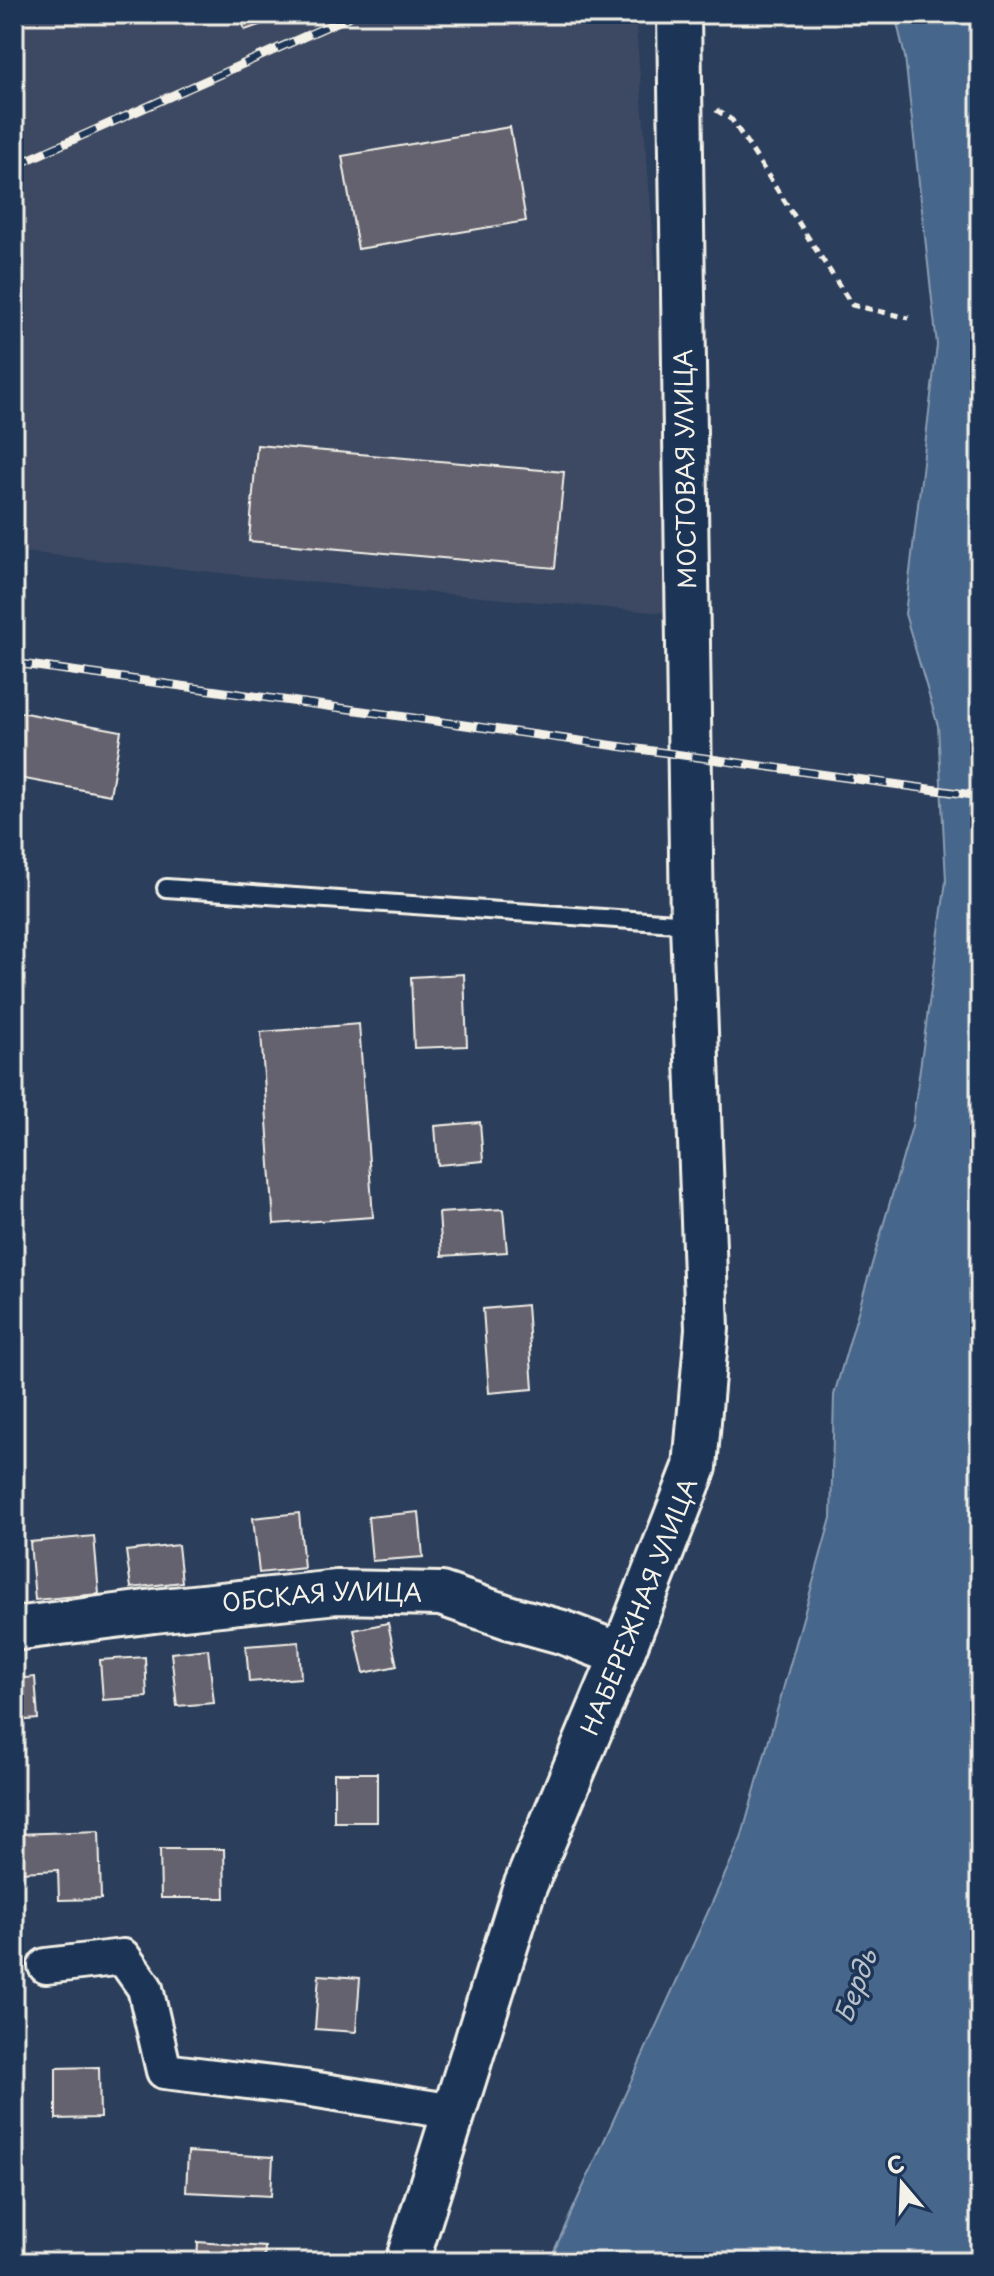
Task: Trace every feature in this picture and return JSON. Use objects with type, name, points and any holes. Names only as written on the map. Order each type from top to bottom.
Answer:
[{"type":"street","name":"МОСТОВАЯ УЛИЦА","points":[[679,14],[692,924]]},
{"type":"street","name":"НАБЕРЕЖНАЯ УЛИЦА","points":[[407,2262],[524,1889],[622,1655],[695,1467],[707,1329],[692,924]]},
{"type":"street","name":"ОБСКАЯ УЛИЦА","points":[[14,1629],[337,1592],[441,1594],[562,1632],[622,1655]]},
{"type":"street","points":[[46,1966],[123,1957],[145,1988],[164,2071],[305,2088],[455,2112]]},
{"type":"lane","points":[[166,888],[692,924]]},
{"type":"path","points":[[681,89],[732,120],[852,305],[909,318]]},
{"type":"shaded area","points":[[14,14],[635,14],[665,380],[665,613],[285,580],[14,551]]},
{"type":"water","name":"Бердь","points":[[895,14],[980,14],[980,2262],[549,2262],[741,1839],[831,1518],[834,1395],[912,1126],[946,881],[938,726],[905,614],[937,345],[905,57]]},
{"type":"building","points":[[239,14],[291,14],[245,30]]},
{"type":"building","points":[[510,127],[526,221],[358,249],[342,156]]},
{"type":"building","points":[[257,445],[564,472],[555,568],[249,541]]},
{"type":"building","points":[[14,711],[121,731],[110,795],[14,777]]},
{"type":"building","points":[[464,974],[467,1046],[414,1048],[411,977]]},
{"type":"building","points":[[359,1024],[373,1217],[274,1224],[261,1032]]},
{"type":"building","points":[[480,1122],[483,1161],[438,1165],[435,1126]]},
{"type":"building","points":[[503,1209],[507,1252],[442,1256],[439,1213]]},
{"type":"building","points":[[527,1305],[533,1389],[489,1393],[483,1309]]},
{"type":"building","points":[[419,1512],[423,1557],[372,1561],[368,1517]]},
{"type":"building","points":[[299,1513],[304,1568],[259,1573],[253,1518]]},
{"type":"building","points":[[94,1536],[99,1594],[35,1600],[30,1542]]},
{"type":"building","points":[[178,1545],[182,1582],[131,1588],[126,1551]]},
{"type":"building","points":[[388,1623],[397,1666],[364,1673],[354,1630]]},
{"type":"building","points":[[299,1642],[301,1678],[249,1682],[246,1646]]},
{"type":"building","points":[[208,1649],[214,1703],[177,1706],[171,1653]]},
{"type":"building","points":[[145,1657],[147,1697],[103,1700],[100,1660]]},
{"type":"building","points":[[35,1677],[38,1719],[14,1721],[14,1679]]},
{"type":"building","points":[[334,1773],[377,1773],[377,1822],[334,1822]]},
{"type":"building","points":[[99,1831],[101,1899],[59,1900],[58,1870],[20,1872],[18,1834]]},
{"type":"building","points":[[160,1849],[224,1849],[225,1898],[161,1898]]},
{"type":"building","points":[[319,1975],[360,1978],[356,2032],[315,2029]]},
{"type":"building","points":[[99,2067],[100,2118],[56,2119],[56,2068]]},
{"type":"building","points":[[188,2152],[273,2157],[271,2196],[186,2192]]},
{"type":"building","points":[[198,2242],[265,2247],[264,2262],[197,2262]]},
{"type":"railway","points":[[14,166],[355,14]]},
{"type":"railway","points":[[14,663],[980,796]]}]
